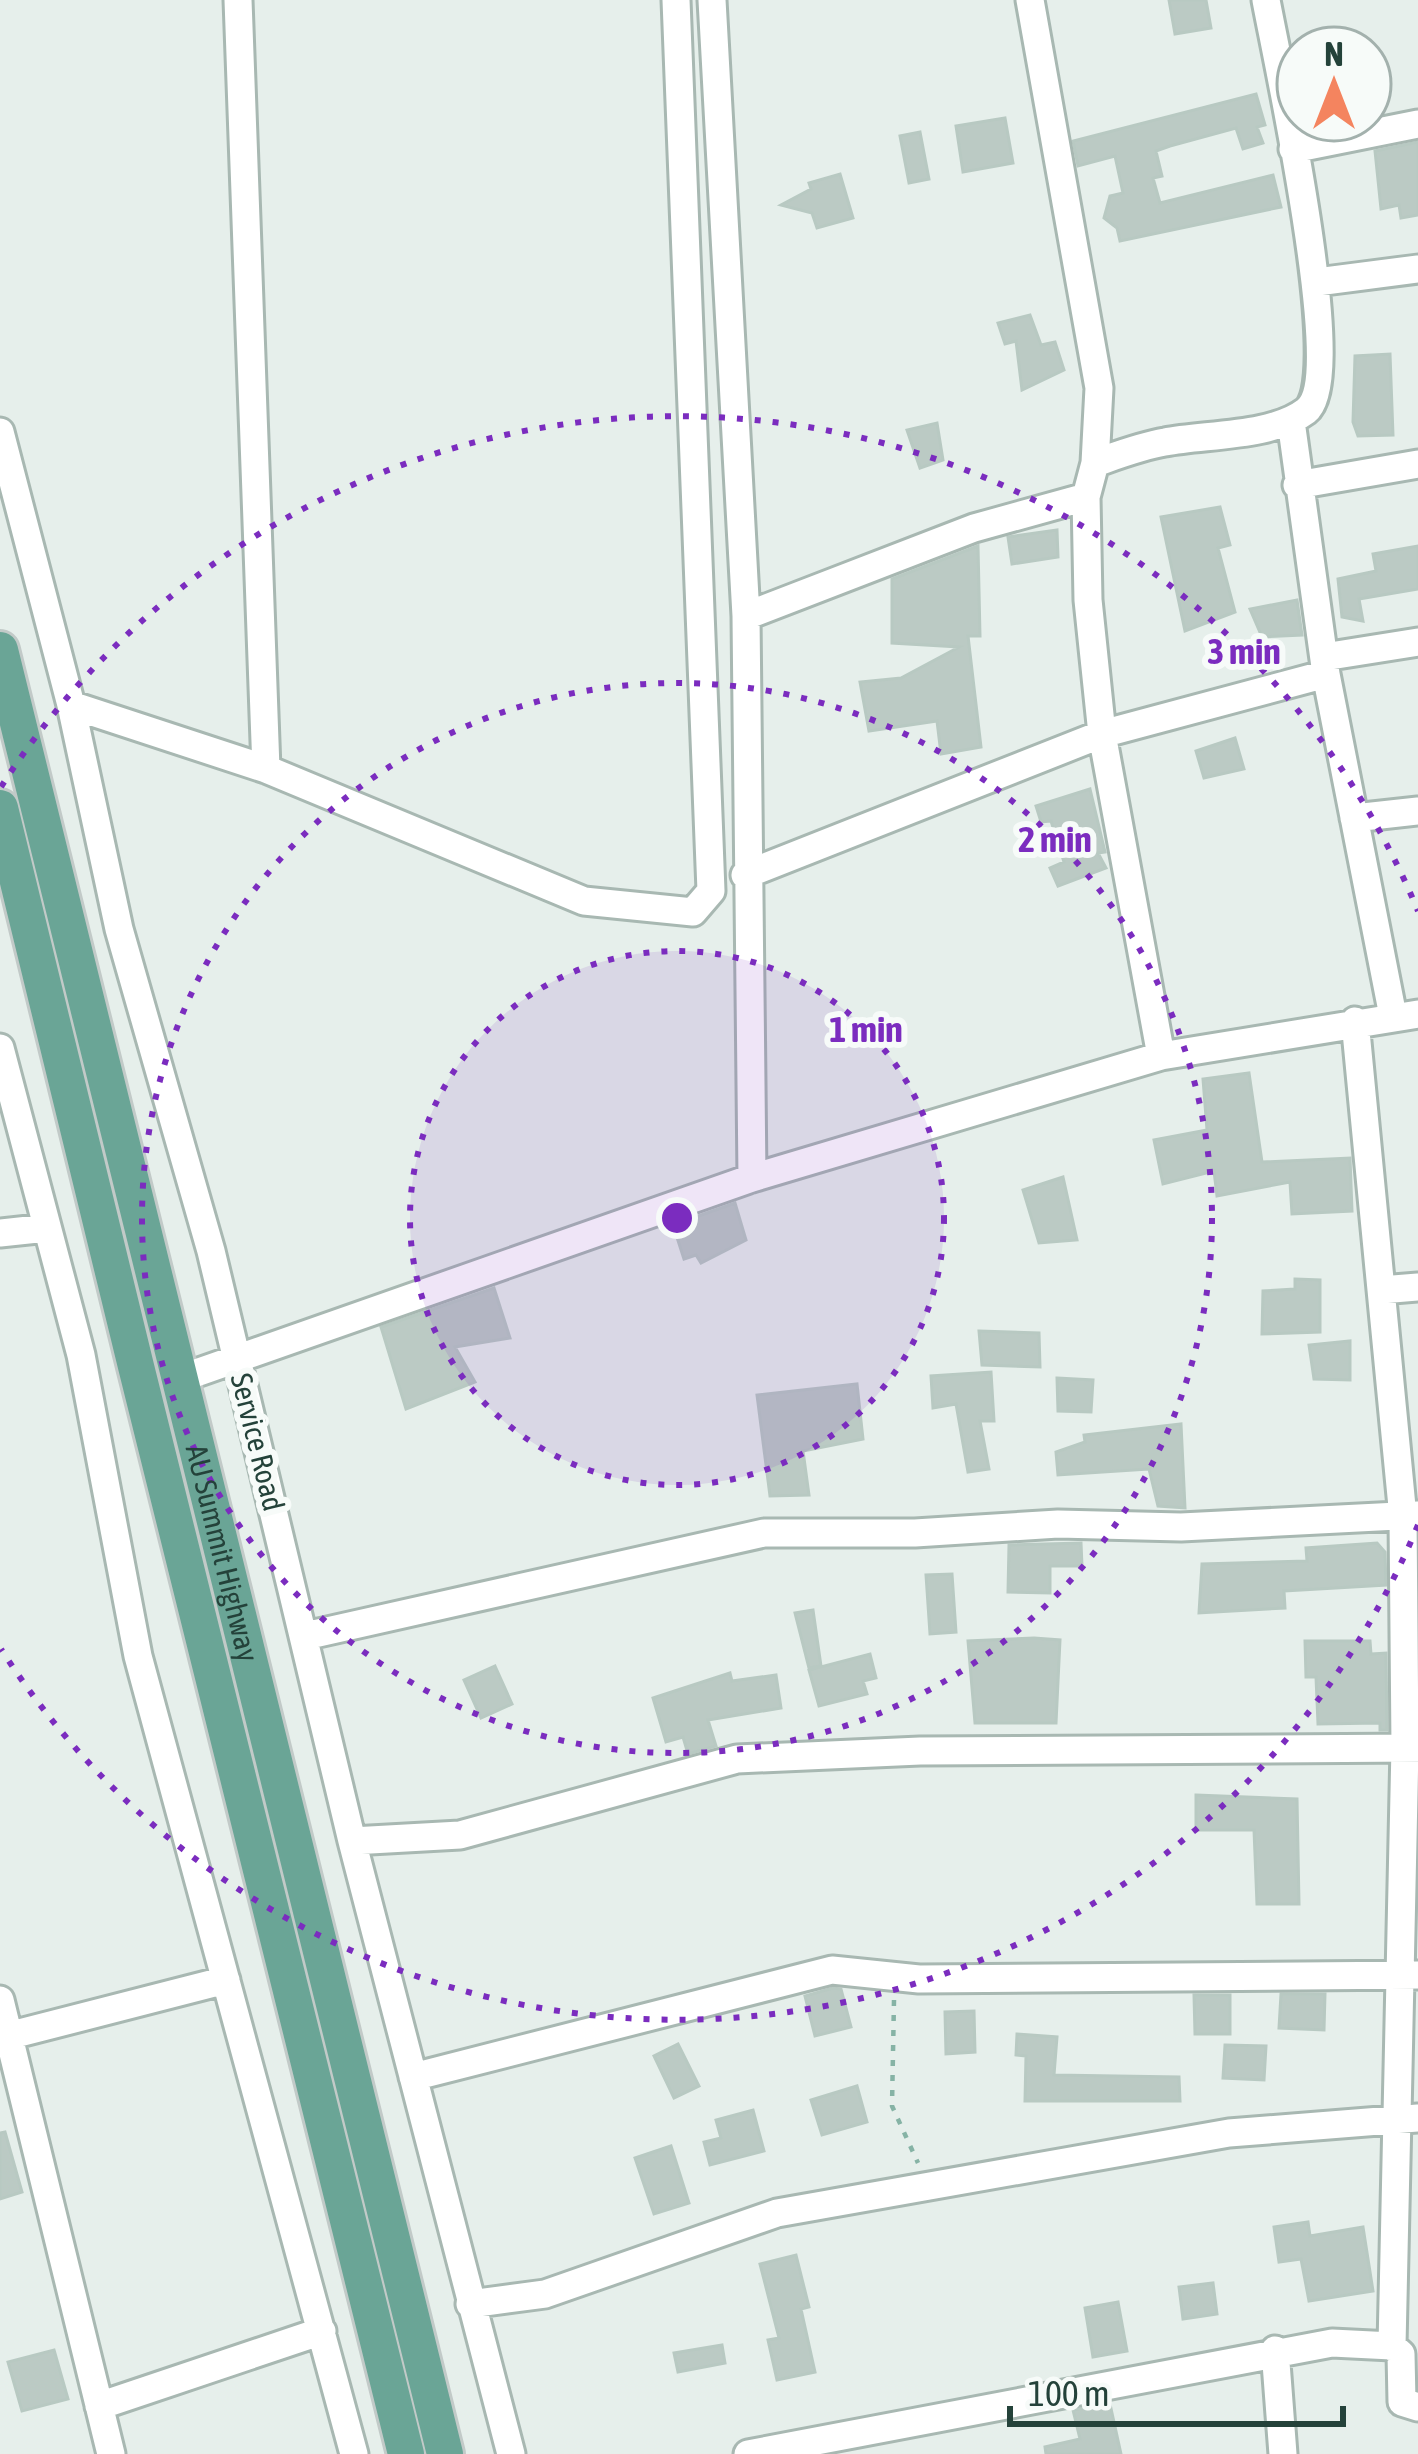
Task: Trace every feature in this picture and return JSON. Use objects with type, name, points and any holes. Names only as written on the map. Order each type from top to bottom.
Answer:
[{"type":"main road","name":"AU Summit Highway","points":[[0,650],[445,2454]]},
{"type":"main road","name":"AU Summit Highway","points":[[0,808],[147,1394],[211,1685],[406,2454]]},
{"type":"street","points":[[238,0],[266,769]]},
{"type":"street","points":[[71,705],[266,769],[584,901],[693,912],[711,891],[676,0]]},
{"type":"street","points":[[741,0],[713,6],[746,616],[752,1178]]},
{"type":"street","points":[[1030,0],[1099,388],[1095,463],[1086,497],[1088,600],[1102,734],[1161,1056]]},
{"type":"street","points":[[1095,463],[1159,442],[1291,421],[1312,407],[1319,385],[1317,282],[1266,0]]},
{"type":"street","points":[[1293,148],[1418,124]]},
{"type":"street","points":[[1317,282],[1418,269]]},
{"type":"street","points":[[179,1379],[752,1178],[1161,1056],[1406,1015],[1354,818],[1325,665],[1291,421]]},
{"type":"street","name":"Service Road","points":[[0,432],[71,705],[119,929],[238,1361],[352,1840],[511,2454]]},
{"type":"street","points":[[1298,485],[1418,464]]},
{"type":"street","points":[[746,616],[974,528],[1086,497]]},
{"type":"street","points":[[746,875],[1102,734],[1325,665],[1418,643]]},
{"type":"street","points":[[1354,818],[1418,811]]},
{"type":"street","points":[[1355,1021],[1411,1516],[1405,2287],[1392,2346]]},
{"type":"street","points":[[0,1048],[81,1355],[138,1656],[354,2454]]},
{"type":"street","points":[[0,1234],[47,1228]]},
{"type":"street","points":[[1382,1290],[1418,1287]]},
{"type":"street","points":[[305,1636],[764,1533],[915,1533],[1058,1524],[1181,1527],[1411,1516]]},
{"type":"street","points":[[352,1840],[460,1835],[737,1759],[920,1751],[1412,1747]]},
{"type":"street","points":[[413,2077],[832,1970],[895,1977],[1408,1974]]},
{"type":"street","points":[[4,2037],[226,1980]]},
{"type":"street","points":[[0,2000],[4,2037],[111,2454]]},
{"type":"street","points":[[470,2303],[545,2294],[777,2213],[1229,2133],[1406,2119]]},
{"type":"street","points":[[99,2406],[322,2331]]},
{"type":"street","points":[[748,2454],[1331,2343],[1392,2346],[1401,2354],[1402,2402],[1418,2407]]},
{"type":"street","points":[[1275,2350],[1283,2454]]},
{"type":"path","points":[[895,1977],[892,2106],[928,2185]]},
{"type":"building","points":[[1169,0],[1206,0],[1211,28],[1175,34]]},
{"type":"building","points":[[1256,94],[1265,125],[1257,127],[1263,143],[1243,149],[1236,128],[1170,146],[1156,151],[1162,176],[1153,178],[1160,203],[1273,175],[1281,207],[1120,241],[1117,228],[1104,218],[1110,196],[1123,193],[1115,156],[1078,166],[1073,141]]},
{"type":"building","points":[[1005,118],[1013,163],[963,172],[956,126]]},
{"type":"building","points":[[920,132],[929,179],[909,183],[900,136]]},
{"type":"building","points":[[1418,142],[1418,215],[1401,218],[1399,205],[1381,209],[1375,151]]},
{"type":"building","points":[[840,174],[853,218],[817,228],[812,213],[781,205],[811,189],[809,183]]},
{"type":"building","points":[[1030,315],[1041,345],[1055,342],[1064,370],[1022,390],[1016,341],[1005,344],[998,323]]},
{"type":"building","points":[[1390,354],[1393,435],[1358,436],[1353,422],[1355,356]]},
{"type":"building","points":[[937,423],[943,460],[920,468],[907,430]]},
{"type":"building","points":[[1220,507],[1230,545],[1218,548],[1235,612],[1185,631],[1161,517]]},
{"type":"building","points":[[1057,530],[1058,557],[1012,564],[1008,537]]},
{"type":"building","points":[[978,546],[980,636],[968,636],[981,747],[941,754],[937,721],[869,731],[860,682],[901,678],[959,647],[892,643],[892,579]]},
{"type":"building","points":[[1418,546],[1418,589],[1359,599],[1363,621],[1342,617],[1338,579],[1376,571],[1373,554]]},
{"type":"building","points":[[1297,600],[1302,635],[1262,637],[1250,609]]},
{"type":"building","points":[[1235,738],[1244,769],[1204,778],[1196,751]]},
{"type":"building","points":[[1090,789],[1105,852],[1098,853],[1106,868],[1058,886],[1050,868],[1064,862],[1051,821],[1041,822],[1036,806]]},
{"type":"building","points":[[1249,1073],[1262,1162],[1350,1158],[1352,1211],[1292,1214],[1290,1182],[1217,1196],[1214,1171],[1163,1184],[1154,1140],[1207,1130],[1203,1079]]},
{"type":"building","points":[[1063,1177],[1077,1240],[1039,1243],[1023,1190]]},
{"type":"building","points":[[735,1203],[746,1240],[701,1263],[696,1255],[684,1259],[673,1225]]},
{"type":"building","points":[[1295,1279],[1320,1280],[1320,1332],[1262,1334],[1263,1291],[1295,1289]]},
{"type":"building","points":[[494,1288],[510,1338],[455,1347],[475,1382],[406,1409],[381,1327]]},
{"type":"building","points":[[979,1331],[1039,1333],[1040,1367],[982,1365]]},
{"type":"building","points":[[1350,1341],[1350,1380],[1314,1379],[1309,1345]]},
{"type":"building","points":[[991,1372],[994,1421],[980,1421],[989,1469],[968,1472],[956,1404],[933,1408],[931,1376]]},
{"type":"building","points":[[1057,1378],[1093,1380],[1091,1412],[1058,1411]]},
{"type":"building","points":[[857,1384],[863,1439],[803,1451],[809,1495],[770,1496],[757,1395]]},
{"type":"building","points":[[1181,1424],[1185,1508],[1158,1506],[1149,1469],[1058,1475],[1056,1452],[1085,1442],[1084,1435]]},
{"type":"building","points":[[1081,1543],[1082,1566],[1050,1566],[1050,1593],[1008,1592],[1009,1545]]},
{"type":"building","points":[[1377,1543],[1385,1552],[1386,1585],[1284,1591],[1285,1608],[1199,1613],[1202,1564],[1307,1561],[1306,1548]]},
{"type":"building","points":[[952,1574],[956,1632],[930,1634],[926,1575]]},
{"type":"building","points":[[813,1610],[821,1666],[809,1668],[795,1613]]},
{"type":"building","points":[[1060,1640],[1056,1723],[975,1723],[968,1641]]},
{"type":"building","points":[[1305,1641],[1370,1641],[1371,1654],[1386,1653],[1387,1730],[1380,1730],[1380,1723],[1318,1724],[1316,1677],[1306,1677]]},
{"type":"building","points":[[870,1654],[876,1678],[863,1681],[867,1694],[819,1706],[809,1670]]},
{"type":"building","points":[[495,1666],[512,1704],[481,1718],[464,1680]]},
{"type":"building","points":[[730,1673],[732,1681],[776,1675],[781,1708],[708,1720],[716,1746],[688,1754],[683,1737],[666,1742],[653,1698]]},
{"type":"building","points":[[1196,1795],[1297,1799],[1299,1904],[1257,1904],[1254,1830],[1196,1830]]},
{"type":"building","points":[[841,1989],[851,2027],[815,2036],[805,1996]]},
{"type":"building","points":[[1281,1994],[1325,1994],[1324,2030],[1279,2028]]},
{"type":"building","points":[[1194,1995],[1230,1995],[1230,2034],[1195,2034]]},
{"type":"building","points":[[974,2011],[975,2052],[946,2054],[945,2012]]},
{"type":"building","points":[[1017,2034],[1057,2037],[1054,2075],[1179,2077],[1180,2101],[1025,2101],[1026,2056],[1016,2055]]},
{"type":"building","points":[[678,2044],[699,2086],[674,2098],[654,2056]]},
{"type":"building","points":[[1225,2045],[1266,2046],[1264,2080],[1223,2078]]},
{"type":"building","points":[[857,2086],[867,2122],[822,2135],[811,2100]]},
{"type":"building","points":[[753,2110],[764,2151],[710,2165],[704,2142],[721,2138],[716,2120]]},
{"type":"building","points":[[5,2132],[22,2192],[0,2199],[0,2133]]},
{"type":"building","points":[[671,2146],[689,2203],[654,2214],[635,2158]]},
{"type":"building","points":[[1308,2222],[1310,2236],[1363,2227],[1373,2291],[1309,2301],[1301,2259],[1279,2262],[1274,2227]]},
{"type":"building","points":[[796,2255],[809,2307],[801,2309],[815,2372],[777,2380],[768,2340],[779,2338],[760,2264]]},
{"type":"building","points":[[1213,2283],[1217,2314],[1183,2319],[1179,2287]]},
{"type":"building","points":[[1118,2302],[1127,2351],[1093,2357],[1085,2308]]},
{"type":"building","points":[[722,2345],[725,2363],[678,2372],[674,2353]]},
{"type":"building","points":[[54,2350],[68,2399],[22,2411],[8,2362]]},
{"type":"building","points":[[1110,2404],[1121,2454],[1046,2454],[1045,2447],[1080,2439],[1073,2410]]}]
